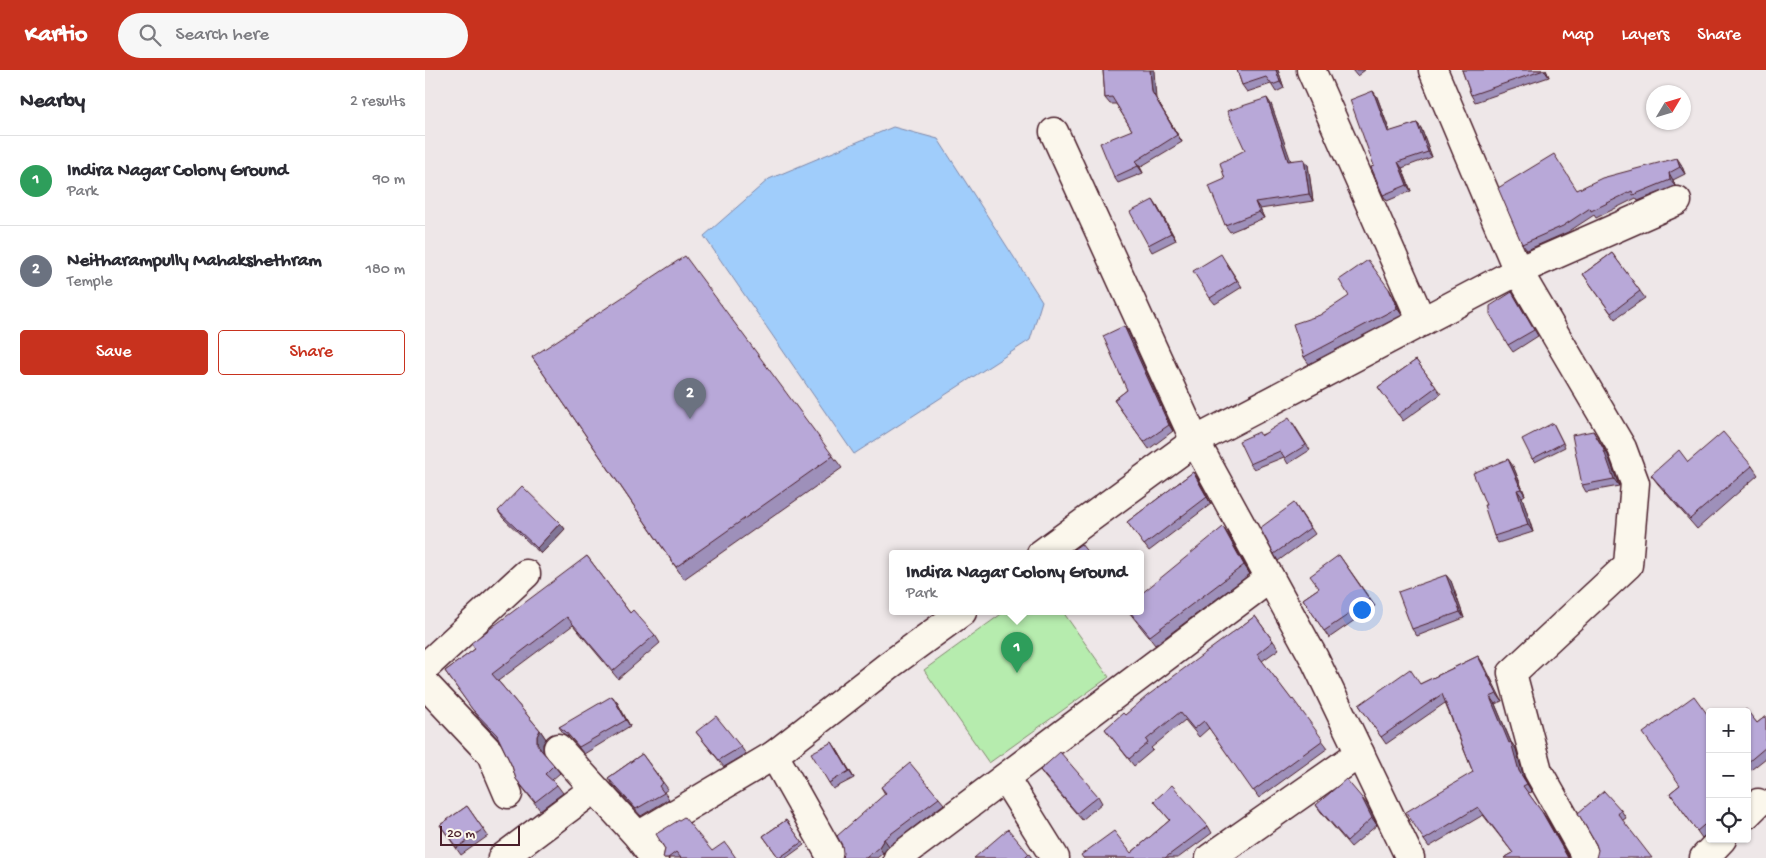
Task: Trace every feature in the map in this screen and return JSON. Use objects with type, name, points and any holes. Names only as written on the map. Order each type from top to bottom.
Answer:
[{"type":"street","points":[[1311,70],[1422,322]]},
{"type":"street","points":[[1433,70],[1518,270],[1622,448],[1635,483],[1628,565],[1512,673],[1538,771],[1587,858]]},
{"type":"street","points":[[1054,132],[1195,441],[1314,658],[1410,858]]},
{"type":"street","points":[[1046,550],[1195,441],[1518,270],[1677,201]]},
{"type":"street","points":[[425,667],[525,574]]},
{"type":"street","points":[[898,858],[1271,578]]},
{"type":"street","points":[[638,836],[774,755],[887,666],[958,615]]},
{"type":"street","points":[[425,684],[491,754],[508,794]]},
{"type":"street","points":[[557,748],[638,836],[655,858]]},
{"type":"street","points":[[1210,858],[1360,753]]},
{"type":"street","points":[[774,755],[832,858]]},
{"type":"street","points":[[1005,778],[1055,858]]},
{"type":"street","points":[[502,858],[594,789]]},
{"type":"street","points":[[1704,858],[1718,843]]},
{"type":"green space","points":[[1000,615],[1065,615],[1109,677],[989,763],[924,670]]},
{"type":"water","points":[[893,127],[938,139],[1042,301],[1030,340],[854,454],[704,236],[769,179]]},
{"type":"building","points":[[1103,70],[1150,70],[1152,92],[1177,135],[1136,161],[1138,166],[1114,177],[1100,143],[1132,130],[1112,97],[1105,98]]},
{"type":"building","points":[[1237,70],[1276,70],[1280,82],[1272,85],[1266,77],[1242,85]]},
{"type":"building","points":[[1462,70],[1544,70],[1471,95]]},
{"type":"building","points":[[1373,91],[1388,132],[1417,123],[1428,152],[1398,162],[1407,185],[1383,195],[1371,167],[1374,166],[1350,100]]},
{"type":"building","points":[[1267,98],[1288,161],[1304,159],[1309,194],[1255,202],[1259,212],[1225,225],[1209,186],[1225,179],[1220,163],[1245,150],[1227,111]]},
{"type":"building","points":[[1554,154],[1577,190],[1602,178],[1677,158],[1680,167],[1669,173],[1670,180],[1633,195],[1632,191],[1591,211],[1590,208],[1563,226],[1522,244],[1498,188]]},
{"type":"building","points":[[1153,200],[1171,233],[1148,245],[1130,212]]},
{"type":"building","points":[[1612,253],[1640,291],[1611,313],[1583,274]]},
{"type":"building","points":[[1221,254],[1237,281],[1210,298],[1193,271]]},
{"type":"building","points":[[685,256],[833,456],[676,567],[532,357]]},
{"type":"building","points":[[1368,260],[1389,289],[1397,308],[1304,357],[1293,324],[1320,315],[1349,296],[1339,280]]},
{"type":"building","points":[[1512,292],[1534,330],[1508,345],[1490,314],[1490,306]]},
{"type":"building","points":[[1124,326],[1169,425],[1144,442],[1114,400],[1127,390],[1103,336]]},
{"type":"building","points":[[1416,360],[1436,387],[1398,415],[1378,387]]},
{"type":"building","points":[[1289,418],[1306,445],[1285,458],[1280,451],[1250,464],[1239,441],[1259,432],[1261,436]]},
{"type":"building","points":[[1553,423],[1563,443],[1532,459],[1522,439]]},
{"type":"building","points":[[1593,431],[1603,448],[1614,479],[1582,485],[1572,435]]},
{"type":"building","points":[[1723,432],[1752,466],[1690,519],[1651,475],[1679,450],[1688,462]]},
{"type":"building","points":[[1508,459],[1521,489],[1517,490],[1528,525],[1494,536],[1484,505],[1486,505],[1473,473]]},
{"type":"building","points":[[1193,472],[1207,497],[1144,545],[1127,522]]},
{"type":"building","points":[[522,486],[560,523],[537,548],[498,511]]},
{"type":"building","points":[[1294,503],[1310,528],[1274,554],[1260,528]]},
{"type":"building","points":[[1223,527],[1244,565],[1150,636],[1132,615],[1144,615],[1144,592]]},
{"type":"building","points":[[1081,544],[1086,550],[1073,550]]},
{"type":"building","points":[[1339,555],[1370,600],[1324,631],[1303,599],[1319,588],[1310,576]]},
{"type":"building","points":[[587,556],[630,613],[633,610],[655,635],[613,671],[567,617],[492,674],[540,730],[537,736],[537,744],[554,765],[545,774],[557,785],[535,802],[516,779],[497,735],[472,709],[445,671],[475,649],[471,643]]},
{"type":"building","points":[[1446,575],[1460,612],[1412,629],[1398,592]]},
{"type":"building","points":[[1255,616],[1273,641],[1257,654],[1323,740],[1253,791],[1204,721],[1194,729],[1180,712],[1146,740],[1148,743],[1129,759],[1105,729],[1123,713],[1125,715],[1147,696]]},
{"type":"building","points":[[1478,656],[1497,694],[1490,697],[1509,743],[1511,742],[1519,771],[1527,784],[1523,786],[1542,812],[1568,858],[1504,858],[1513,853],[1478,807],[1424,840],[1406,812],[1473,772],[1442,694],[1381,737],[1359,705],[1410,669],[1420,684]]},
{"type":"building","points":[[612,696],[626,720],[579,747],[559,727]]},
{"type":"building","points":[[1694,696],[1706,712],[1706,823],[1697,831],[1670,793],[1680,785],[1643,733]]},
{"type":"building","points":[[1751,715],[1757,723],[1766,716],[1766,747],[1751,760]]},
{"type":"building","points":[[716,716],[741,747],[719,760],[696,732]]},
{"type":"building","points":[[832,742],[849,771],[829,783],[811,753]]},
{"type":"building","points":[[1060,752],[1098,796],[1077,813],[1040,770]]},
{"type":"building","points":[[642,754],[663,783],[659,786],[664,793],[636,809],[608,778]]},
{"type":"building","points":[[910,763],[939,798],[884,839],[879,847],[866,858],[842,858],[842,845],[837,836],[886,793],[881,787]]},
{"type":"building","points":[[1346,779],[1362,798],[1372,818],[1347,841],[1316,805]]},
{"type":"building","points":[[1172,785],[1208,826],[1165,858],[1083,858],[1081,855],[1114,831],[1131,853],[1170,820],[1154,801]]},
{"type":"building","points":[[1604,791],[1621,810],[1618,814],[1652,858],[1596,858],[1598,850],[1596,844],[1578,813]]},
{"type":"building","points":[[467,806],[483,829],[457,848],[440,825]]},
{"type":"building","points":[[684,817],[712,851],[725,842],[736,858],[681,858],[676,852],[668,858],[663,858],[665,849],[656,834]]},
{"type":"building","points":[[786,820],[802,842],[779,858],[763,836]]},
{"type":"building","points":[[1008,829],[1029,854],[1025,858],[974,858]]},
{"type":"place","name":"Neitharampully Mahakshethram","points":[[690,419]]},
{"type":"place","name":"Indira Nagar Colony Ground","points":[[1017,673]]}]
